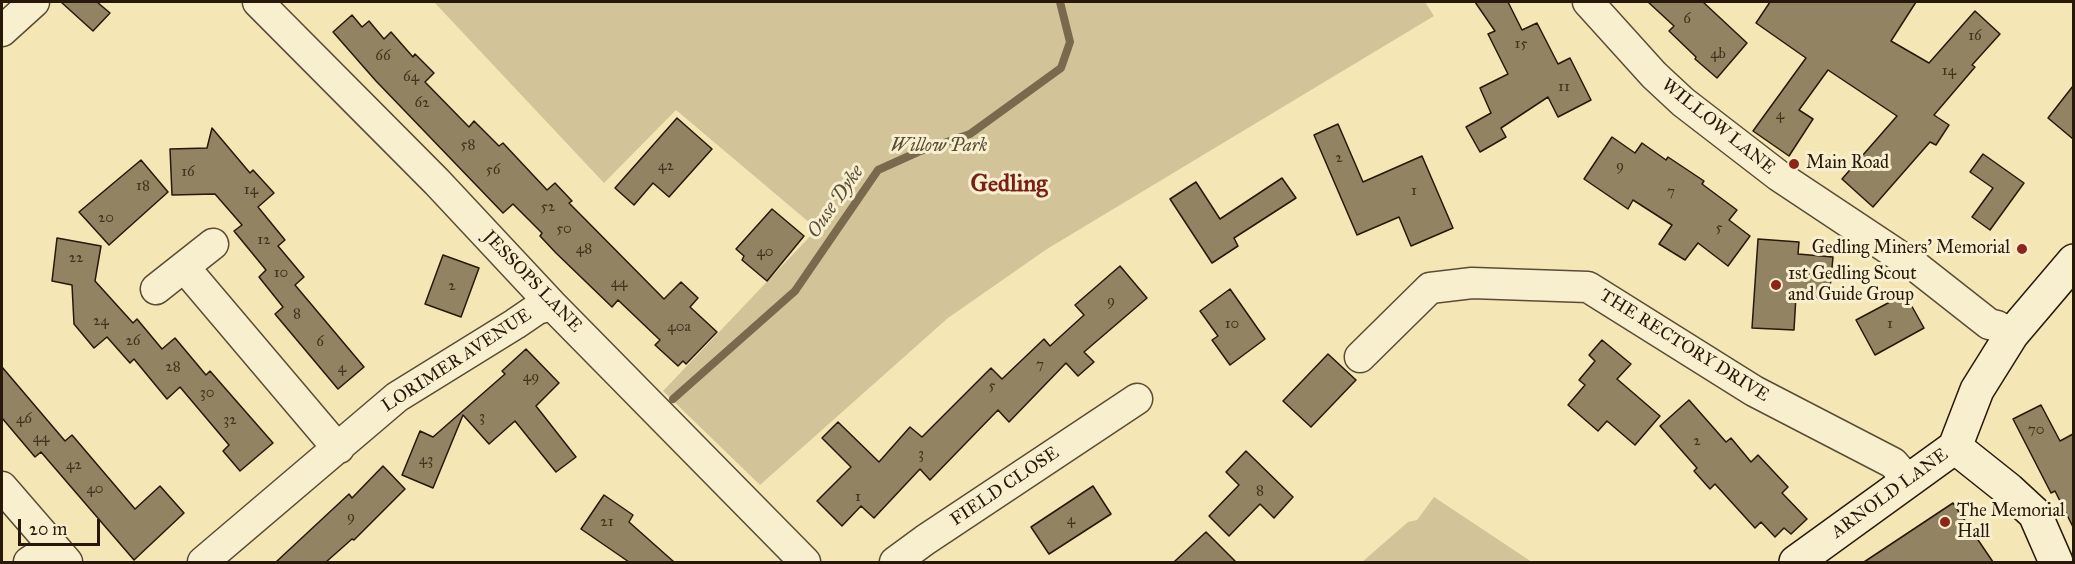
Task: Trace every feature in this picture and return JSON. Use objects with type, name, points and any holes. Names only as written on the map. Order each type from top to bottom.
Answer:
[{"type":"street","points":[[2,31],[34,2]]},
{"type":"street","name":"JESSOPS LANE","points":[[258,2],[437,182],[552,304],[805,562]]},
{"type":"street","name":"WILLOW LANE","points":[[1588,2],[1654,75],[1683,102],[1779,176],[1919,269],[1989,324],[2012,334]]},
{"type":"street","points":[[156,289],[213,244]]},
{"type":"street","points":[[2056,562],[2035,514],[1955,447],[1977,390],[2012,334],[2073,261]]},
{"type":"street","points":[[183,267],[339,448]]},
{"type":"street","name":"THE RECTORY DRIVE","points":[[1360,357],[1430,288],[1472,284],[1588,287],[1754,391],[1893,463],[1908,480]]},
{"type":"street","name":"LORIMER AVENUE","points":[[203,562],[397,397],[537,309],[552,304]]},
{"type":"street","name":"FIELD CLOSE","points":[[895,562],[925,540],[1128,416]]},
{"type":"street","name":"ARNOLD LANE","points":[[1796,562],[1955,447]]},
{"type":"street","points":[[2,487],[50,557]]},
{"type":"green space","name":"Willow Park","points":[[434,2],[1425,2],[1434,16],[1047,249],[948,318],[760,485],[663,391],[817,229],[676,110],[604,183]]},
{"type":"green space","points":[[1434,497],[1532,562],[1362,562],[1408,522],[1417,520]]},
{"type":"building","points":[[61,2],[97,2],[110,13],[93,31]]},
{"type":"building","points":[[1475,2],[1508,2],[1522,30],[1537,23],[1558,64],[1570,58],[1591,100],[1558,117],[1548,97],[1501,128],[1506,137],[1480,152],[1466,127],[1491,113],[1480,88],[1508,74],[1488,34],[1495,31]]},
{"type":"building","points":[[1648,2],[1703,2],[1747,43],[1717,78],[1695,59],[1696,57],[1669,31],[1674,26]]},
{"type":"building","points":[[1770,2],[1916,2],[1891,41],[1929,63],[1975,11],[2000,34],[1972,65],[1975,67],[1934,115],[1949,125],[1936,145],[1930,142],[1873,207],[1842,179],[1897,116],[1828,70],[1799,110],[1813,119],[1789,156],[1753,131],[1806,58],[1756,23]]},
{"type":"building","points":[[352,15],[362,27],[369,21],[384,39],[391,32],[413,57],[415,54],[434,73],[425,82],[469,127],[474,121],[499,146],[503,143],[547,190],[555,183],[572,201],[569,203],[664,299],[681,282],[698,298],[690,307],[717,332],[686,364],[683,361],[678,366],[655,345],[660,340],[618,300],[612,307],[556,253],[540,236],[542,233],[513,204],[503,213],[376,81],[333,32]]},
{"type":"building","points":[[2073,86],[2073,139],[2048,118]]},
{"type":"building","points":[[677,118],[712,149],[669,197],[653,183],[634,205],[615,188]]},
{"type":"building","points":[[1338,124],[1363,182],[1422,156],[1453,228],[1411,246],[1399,217],[1357,235],[1314,135]]},
{"type":"building","points":[[212,128],[250,173],[253,170],[274,193],[258,207],[285,240],[278,246],[304,277],[295,285],[364,367],[338,389],[275,314],[283,307],[259,277],[266,270],[234,231],[242,225],[215,194],[172,195],[170,149],[207,148]]},
{"type":"building","points":[[1612,137],[1635,153],[1642,143],[1666,160],[1668,157],[1704,181],[1702,184],[1737,210],[1729,220],[1750,236],[1728,266],[1698,243],[1685,260],[1659,244],[1672,225],[1633,200],[1628,209],[1584,179]]},
{"type":"building","points":[[1983,154],[2024,183],[1990,230],[1972,217],[1993,188],[1970,172]]},
{"type":"building","points":[[141,160],[168,192],[109,245],[79,212]]},
{"type":"building","points":[[1282,178],[1296,198],[1234,238],[1238,246],[1212,263],[1170,199],[1196,182],[1220,219]]},
{"type":"building","points":[[772,209],[804,236],[767,281],[742,260],[744,256],[736,249]]},
{"type":"building","points":[[57,238],[101,246],[95,281],[133,323],[137,319],[162,349],[175,338],[206,375],[210,371],[273,443],[240,471],[223,451],[229,445],[180,387],[167,399],[134,359],[130,363],[107,337],[94,348],[74,324],[72,285],[52,281]]},
{"type":"building","name":"1st Gedling Scout and Guide Group","points":[[1758,239],[1799,242],[1798,254],[1833,257],[1829,299],[1796,296],[1794,330],[1752,328]]},
{"type":"building","points":[[443,255],[479,268],[461,317],[425,304]]},
{"type":"building","points":[[1120,266],[1147,298],[1084,352],[1094,362],[1078,376],[1066,363],[1009,422],[998,410],[930,480],[920,469],[874,518],[861,506],[842,526],[817,501],[851,467],[822,438],[838,422],[879,462],[910,427],[922,437],[991,368],[1002,379],[1044,339],[1050,346],[1084,315],[1075,305]]},
{"type":"building","points":[[1230,289],[1265,339],[1230,365],[1212,340],[1218,336],[1200,311]]},
{"type":"building","points":[[1905,294],[1924,328],[1875,355],[1856,320]]},
{"type":"building","points":[[1602,340],[1631,364],[1617,379],[1660,416],[1635,445],[1607,421],[1598,431],[1568,405],[1585,385],[1579,380],[1595,361],[1589,355]]},
{"type":"building","points":[[526,349],[559,383],[536,406],[576,457],[556,472],[515,421],[489,444],[463,415],[433,488],[402,475],[420,431],[433,437],[505,374],[502,371]]},
{"type":"building","points":[[1328,354],[1356,380],[1311,427],[1283,401]]},
{"type":"building","points":[[2,367],[65,441],[72,435],[135,509],[160,486],[184,513],[134,560],[41,452],[35,457],[2,418]]},
{"type":"building","points":[[1689,400],[1726,442],[1731,438],[1751,462],[1758,455],[1788,487],[1782,493],[1807,519],[1791,534],[1784,528],[1775,537],[1761,522],[1755,528],[1715,484],[1710,489],[1694,471],[1697,468],[1660,426]]},
{"type":"building","points":[[2041,405],[2060,441],[2073,434],[2073,527],[2055,491],[2051,493],[2013,419]]},
{"type":"building","points":[[1246,451],[1293,497],[1274,518],[1260,504],[1229,536],[1209,516],[1239,485],[1226,472]]},
{"type":"building","points":[[383,466],[405,489],[354,540],[352,539],[326,562],[276,562],[349,494],[352,498]]},
{"type":"building","points":[[1093,486],[1111,514],[1049,554],[1031,527]]},
{"type":"building","points":[[604,495],[633,515],[629,522],[674,562],[629,562],[581,529]]},
{"type":"building","name":"The Memorial Hall","points":[[1953,503],[1993,562],[1864,562]]},
{"type":"building","points":[[1206,532],[1236,562],[1174,562]]},
{"type":"waterway","name":"Ouse Dyke","points":[[673,399],[795,291],[878,170],[918,152],[970,134],[1061,68],[1070,42],[1060,2]]},
{"type":"place","name":"Main Road","points":[[1794,164]]},
{"type":"place","name":"Gedling Miners' Memorial","points":[[2022,249]]},
{"type":"place","name":"1st Gedling Scout and Guide Group","points":[[1776,285]]},
{"type":"place","name":"The Memorial Hall","points":[[1945,522]]},
{"type":"district","name":"Gedling","points":[[1009,185]]}]
